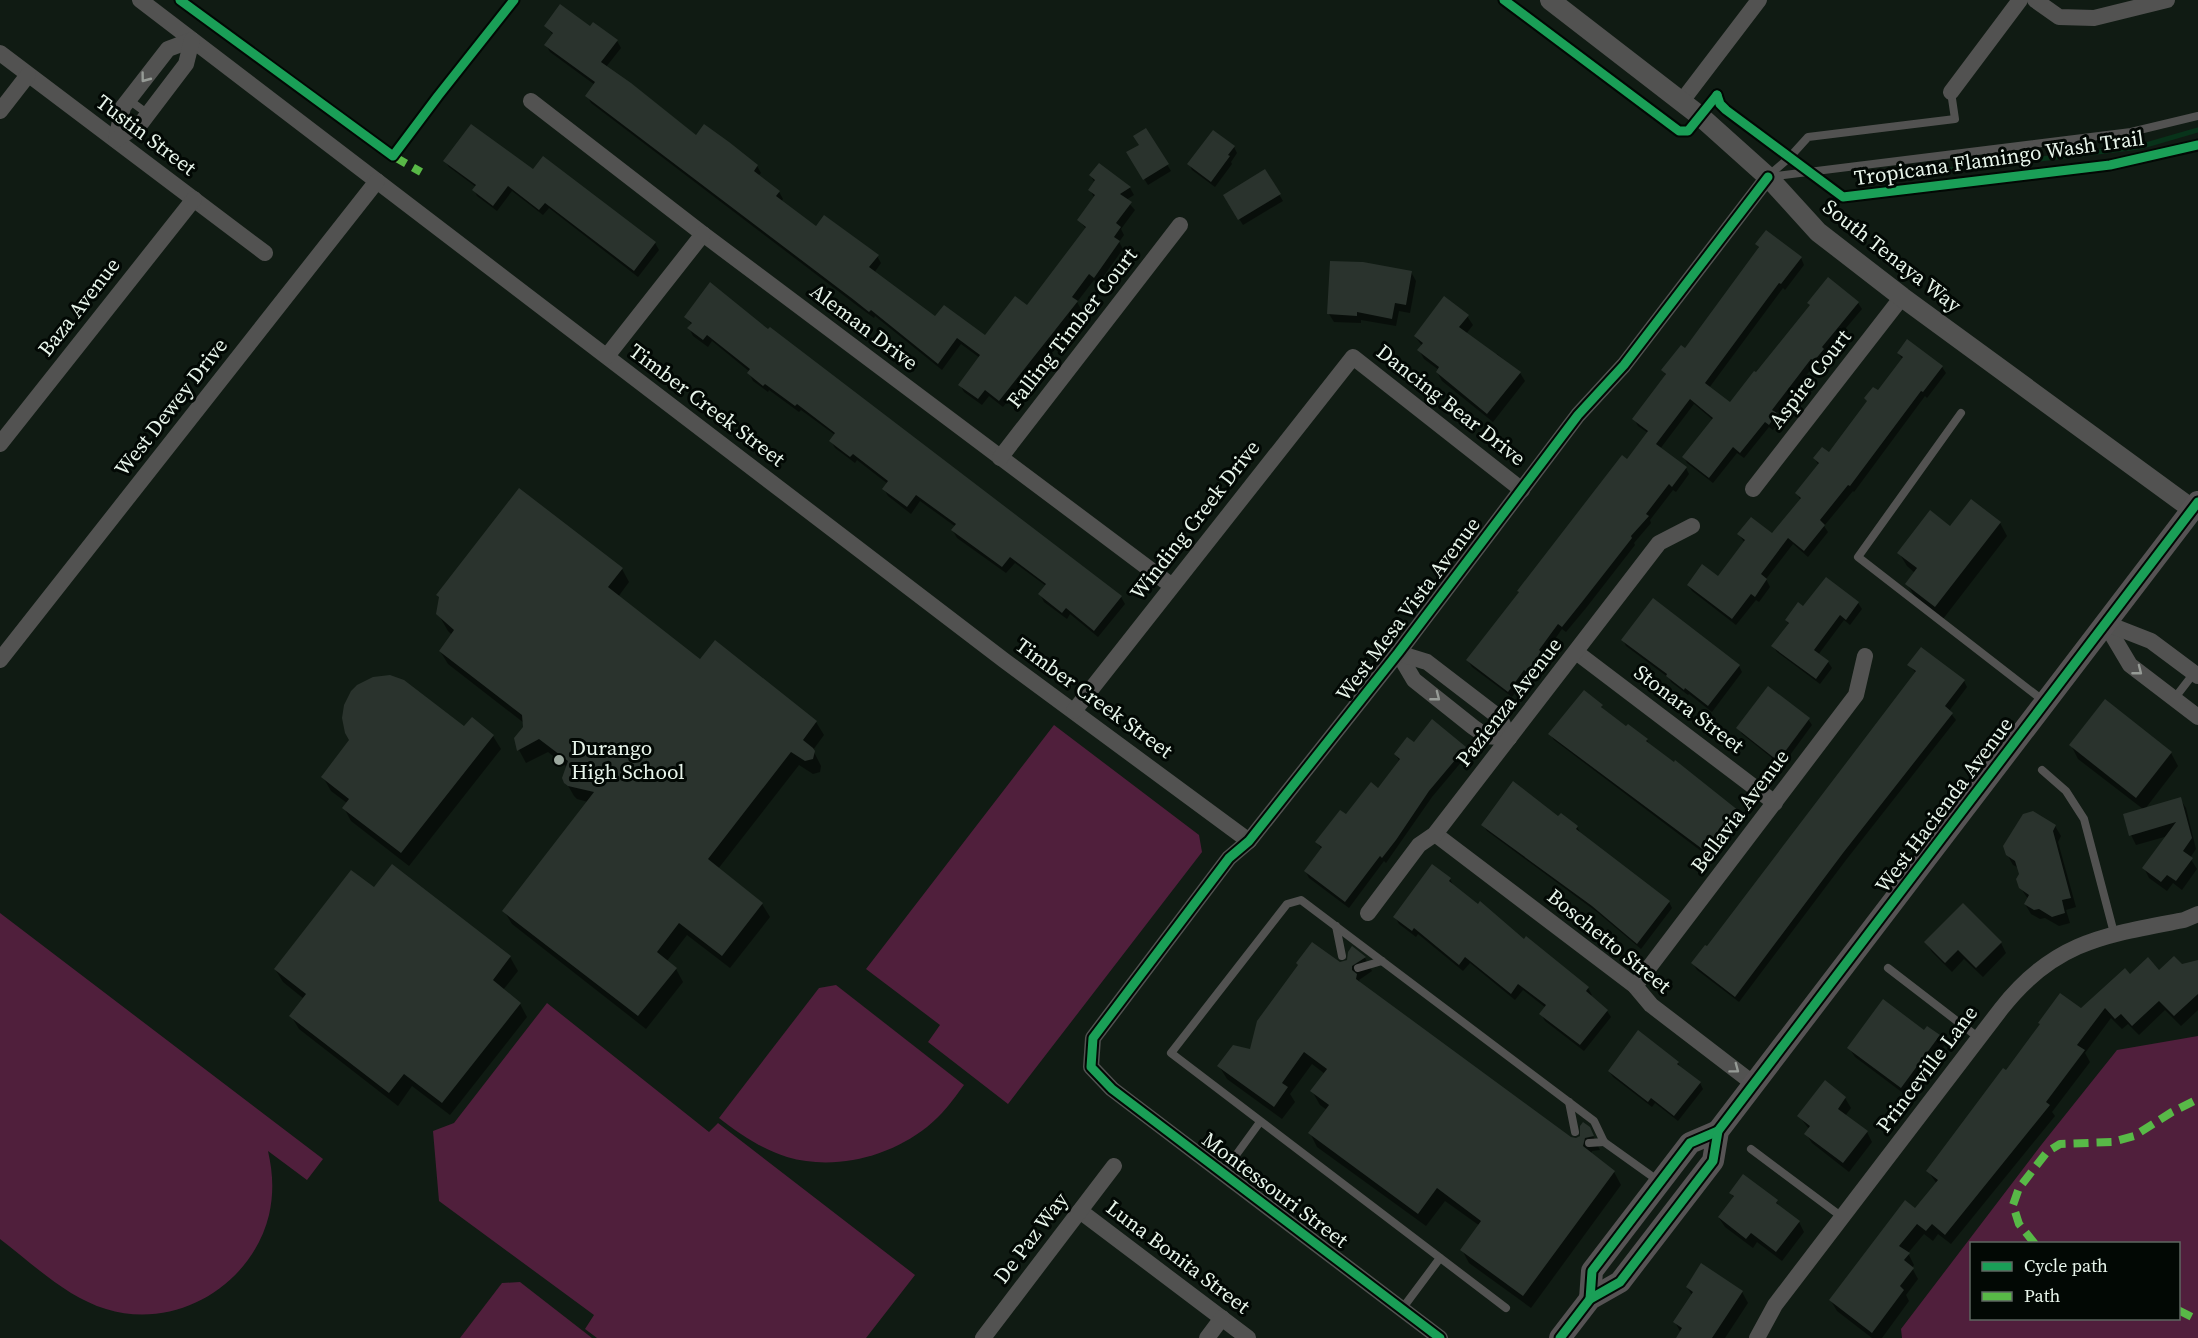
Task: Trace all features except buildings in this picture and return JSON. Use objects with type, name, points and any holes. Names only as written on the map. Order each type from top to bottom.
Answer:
[{"type":"main road","name":"West Hacienda Avenue","points":[[1560,1338],[1590,1299],[1620,1282],[1713,1161],[1718,1131],[2195,506]]},
{"type":"main road","name":"West Hacienda Avenue","points":[[1590,1299],[1592,1271],[1690,1143],[1718,1131]]},
{"type":"main road","points":[[1620,1282],[1638,1236],[1658,1209],[1660,1202],[1657,1186]]},
{"type":"street","name":"Timber Creek Street","points":[[140,0],[1005,661],[1249,842]]},
{"type":"street","name":"South Tenaya Way","points":[[1550,0],[1682,101],[1768,177],[1818,232],[1902,297],[2195,506]]},
{"type":"street","points":[[1682,101],[1759,0]]},
{"type":"street","points":[[1951,92],[2020,0]]},
{"type":"street","points":[[2034,0],[2059,17],[2094,18],[2167,0]]},
{"type":"street","points":[[116,140],[123,107],[168,49],[192,40]]},
{"type":"street","points":[[116,140],[142,122],[186,64],[192,40]]},
{"type":"street","name":"Tustin Street","points":[[0,53],[265,253]]},
{"type":"street","points":[[0,111],[28,75]]},
{"type":"street","name":"Aleman Drive","points":[[531,101],[703,234],[1172,586]]},
{"type":"street","name":"West Mesa Vista Avenue","points":[[1091,1067],[1093,1038],[1229,858],[1249,842],[1398,653],[1578,415],[1624,365],[1768,177]]},
{"type":"street","name":"West Dewey Drive","points":[[0,660],[377,181]]},
{"type":"street","name":"Baza Avenue","points":[[0,444],[194,199]]},
{"type":"street","name":"Falling Timber Court","points":[[1000,458],[1180,225]]},
{"type":"street","points":[[607,356],[703,234]]},
{"type":"street","name":"Aspire Court","points":[[1753,489],[1902,297]]},
{"type":"street","name":"Dancing Bear Drive","points":[[1353,357],[1522,490]]},
{"type":"street","name":"Winding Creek Drive","points":[[1074,711],[1353,357]]},
{"type":"street","name":"Pazienza Avenue","points":[[1368,913],[1419,845],[1435,834],[1659,543],[1692,526]]},
{"type":"street","points":[[2105,624],[2151,641],[2196,674]]},
{"type":"street","points":[[2105,624],[2130,664],[2198,717]]},
{"type":"street","name":"Stonara Street","points":[[1576,652],[1775,803]]},
{"type":"street","points":[[1398,653],[1427,662],[1500,718],[1509,738]]},
{"type":"street","name":"Bellavia Avenue","points":[[1635,986],[1856,695],[1865,656]]},
{"type":"street","name":"Boschetto Street","points":[[1435,834],[1635,986],[1651,1005],[1754,1084]]},
{"type":"street","name":"Princeville Lane","points":[[1757,1338],[1775,1305],[2015,991],[2031,975],[2064,952],[2088,941],[2114,933],[2184,920],[2198,914]]},
{"type":"street","name":"Montessouri Street","points":[[1091,1067],[1112,1089],[1440,1338]]},
{"type":"street","name":"De Paz Way","points":[[983,1338],[1114,1166]]},
{"type":"street","name":"Luna Bonita Street","points":[[1080,1211],[1248,1338]]},
{"type":"street","points":[[1207,1338],[1222,1318]]},
{"type":"lane","points":[[1768,177],[1790,158],[1808,137],[1955,119],[1951,92]]},
{"type":"lane","points":[[129,100],[148,114]]},
{"type":"lane","points":[[1768,177],[2120,134],[2198,116]]},
{"type":"lane","points":[[1961,413],[1858,557],[2045,702]]},
{"type":"lane","points":[[2174,699],[2196,674]]},
{"type":"lane","points":[[2042,770],[2066,791],[2084,819],[2114,933]]},
{"type":"lane","points":[[1506,1308],[1171,1053],[1287,904],[1301,900],[1594,1121],[1604,1142],[1657,1186]]},
{"type":"lane","points":[[1336,926],[1342,956]]},
{"type":"lane","points":[[1358,968],[1382,961]]},
{"type":"lane","points":[[1888,968],[1979,1038]]},
{"type":"lane","points":[[1569,1102],[1575,1132]]},
{"type":"lane","points":[[1223,1173],[1260,1122]]},
{"type":"lane","points":[[1589,1143],[1604,1142]]},
{"type":"lane","points":[[1751,1149],[1842,1217]]},
{"type":"lane","points":[[1402,1309],[1440,1258]]},
{"type":"shaded area","points":[[1054,725],[1199,835],[1202,852],[1008,1104],[928,1042],[940,1025],[866,969]]},
{"type":"shaded area","points":[[0,913],[323,1159],[307,1180],[268,1151],[272,1175],[272,1199],[260,1240],[246,1262],[228,1281],[207,1296],[184,1307],[159,1313],[132,1314],[106,1309],[77,1297],[0,1239]]},
{"type":"shaded area","points":[[836,985],[964,1085],[927,1127],[896,1146],[842,1162],[805,1161],[787,1157],[751,1140],[719,1118],[819,988]]},
{"type":"shaded area","points":[[547,1003],[709,1132],[718,1123],[915,1275],[866,1338],[597,1338],[585,1329],[594,1315],[439,1201],[433,1131],[454,1123]]},
{"type":"shaded area","points":[[2198,1036],[2198,1338],[1902,1338],[1901,1329],[2117,1050]]},
{"type":"shaded area","points":[[520,1282],[592,1338],[460,1338],[502,1283]]},
{"type":"waterway","points":[[1875,179],[2139,147],[2198,130]]},
{"type":"marked path","points":[[393,156],[421,172]]},
{"type":"marked path","points":[[2033,1242],[2019,1224],[2013,1205],[2019,1188],[2047,1152],[2060,1144],[2112,1142],[2134,1136],[2198,1099]]},
{"type":"marked path","points":[[2180,1311],[2198,1320]]},
{"type":"cycle path","points":[[180,0],[393,156],[514,0]]},
{"type":"cycle path","points":[[1504,0],[1679,131],[1688,131],[1717,95]]},
{"type":"cycle path","name":"Tropicana Flamingo Wash Trail","points":[[1717,95],[1720,104],[1726,110],[1843,197],[2110,165],[2198,145]]},
{"type":"cycle path","points":[[1440,1338],[1112,1089],[1091,1067],[1093,1038],[1229,858],[1249,841],[1398,653],[1578,415],[1624,365],[1768,177]]},
{"type":"cycle path","points":[[1560,1338],[1590,1299],[1620,1282],[1713,1161],[1718,1131],[2198,502]]},
{"type":"cycle path","points":[[1590,1299],[1592,1271],[1690,1143],[1718,1131]]},
{"type":"place","name":"Durango High School","points":[[559,760]]}]
